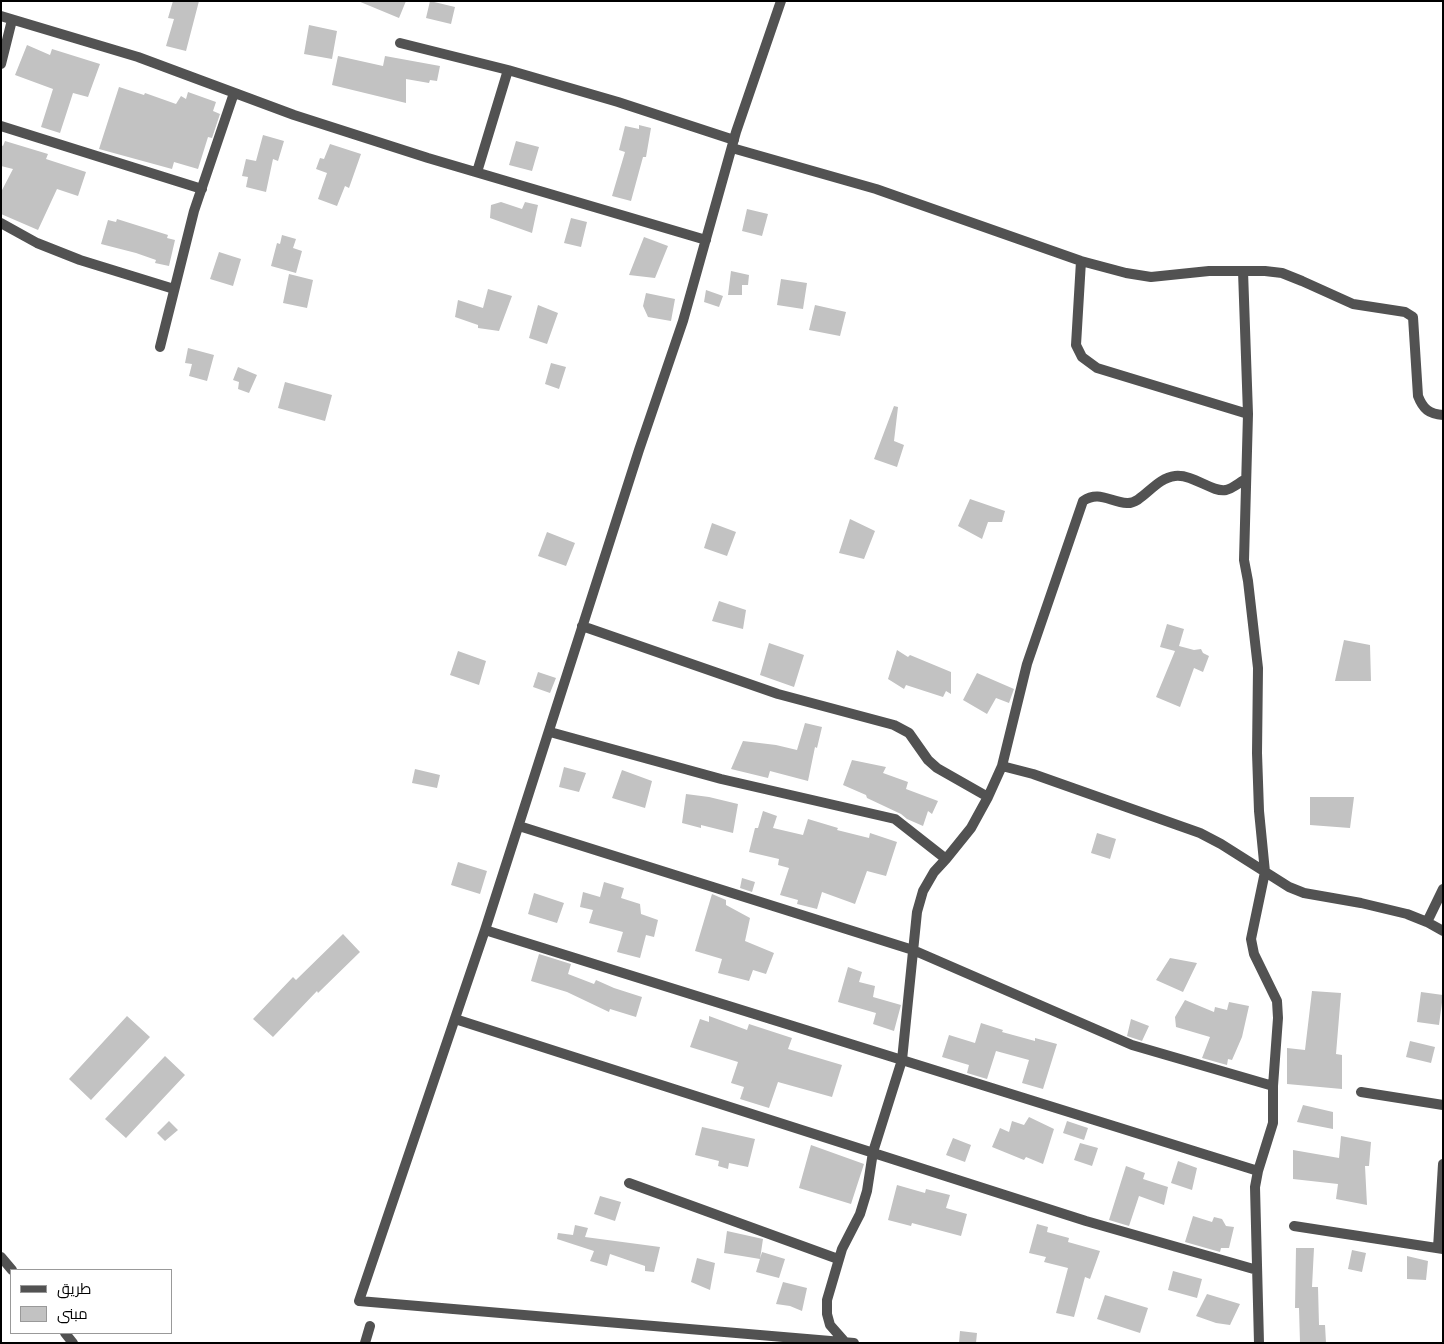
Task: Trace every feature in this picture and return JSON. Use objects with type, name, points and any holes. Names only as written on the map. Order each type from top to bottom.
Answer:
[{"type":"street","points":[[781,1],[733,144],[684,321],[639,450],[485,930],[359,1301],[849,1342]]},
{"type":"street","points":[[1,16],[138,57],[294,115],[706,240]]},
{"type":"street","points":[[1,64],[12,20]]},
{"type":"street","points":[[400,43],[508,70],[618,102],[733,144],[876,189],[1081,261],[1126,274],[1151,277],[1209,271],[1265,271],[1302,280],[1353,304],[1405,312],[1413,317],[1418,396],[1422,407],[1433,415],[1443,415]]},
{"type":"street","points":[[477,172],[508,70]]},
{"type":"street","points":[[160,347],[202,189],[234,93]]},
{"type":"street","points":[[1,126],[202,189]]},
{"type":"street","points":[[1,223],[37,243],[80,260],[174,289]]},
{"type":"street","points":[[1081,261],[1076,345],[1082,357],[1097,368],[1248,414]]},
{"type":"street","points":[[1243,271],[1248,414],[1244,560],[1258,668],[1257,753],[1265,872],[1251,939],[1254,954],[1277,1001],[1278,1018],[1273,1086],[1273,1123],[1255,1187],[1259,1343]]},
{"type":"street","points":[[849,1342],[830,1325],[826,1314],[828,1300],[838,1259],[860,1214],[867,1191],[873,1152],[902,1060],[917,912],[924,891],[934,872],[971,828],[1002,766],[1027,664],[1083,501],[1090,497],[1101,496],[1126,503],[1134,502],[1163,478],[1177,476],[1193,478],[1218,490],[1226,490],[1246,479]]},
{"type":"street","points":[[582,626],[778,694],[894,725],[909,733],[928,760],[937,768],[988,797]]},
{"type":"street","points":[[550,732],[721,779],[895,819],[946,859]]},
{"type":"street","points":[[1002,766],[1033,774],[1200,834],[1221,844],[1289,887],[1304,893],[1361,903],[1407,914],[1443,931]]},
{"type":"street","points":[[519,826],[913,950],[1132,1045],[1273,1086]]},
{"type":"street","points":[[1427,922],[1443,889]]},
{"type":"street","points":[[485,930],[1258,1171]]},
{"type":"street","points":[[455,1019],[1086,1221],[1257,1270]]},
{"type":"street","points":[[1361,1092],[1443,1105]]},
{"type":"street","points":[[1294,1226],[1440,1248],[1443,1164]]},
{"type":"street","points":[[629,1183],[838,1259]]},
{"type":"street","points":[[1,1258],[11,1269]]},
{"type":"street","points":[[365,1343],[370,1326]]},
{"type":"building","points":[[173,1],[199,1],[186,51],[166,46],[174,19],[168,18]]},
{"type":"building","points":[[358,1],[406,1],[399,18]]},
{"type":"building","points":[[430,1],[455,7],[451,24],[426,18]]},
{"type":"building","points":[[309,25],[337,31],[332,59],[304,54]]},
{"type":"building","points":[[27,45],[50,55],[52,49],[100,64],[88,97],[73,93],[60,133],[41,127],[53,89],[15,75]]},
{"type":"building","points":[[338,56],[383,66],[385,56],[440,66],[437,81],[430,80],[429,83],[406,79],[406,103],[332,85]]},
{"type":"building","points":[[119,87],[144,95],[145,93],[176,104],[181,96],[186,99],[188,92],[216,102],[213,111],[220,114],[212,138],[208,137],[198,169],[174,162],[172,169],[99,149]]},
{"type":"building","points":[[639,125],[651,128],[646,157],[643,157],[631,201],[612,196],[625,152],[619,150],[625,126],[639,129]]},
{"type":"building","points":[[263,135],[284,141],[278,161],[273,159],[266,192],[246,187],[248,177],[242,176],[246,159],[256,161]]},
{"type":"building","points":[[5,141],[48,154],[46,159],[86,172],[78,196],[57,189],[38,230],[1,214],[1,192],[13,169],[1,166],[1,145],[3,146]]},
{"type":"building","points":[[516,141],[539,147],[532,171],[509,165]]},
{"type":"building","points":[[330,144],[361,154],[349,188],[345,186],[337,206],[318,199],[327,173],[316,169],[320,158],[324,159]]},
{"type":"building","points":[[501,202],[522,209],[525,202],[538,205],[532,233],[490,218],[491,205]]},
{"type":"building","points":[[747,209],[768,214],[762,236],[742,231]]},
{"type":"building","points":[[571,218],[587,222],[581,247],[564,243]]},
{"type":"building","points":[[117,219],[168,235],[167,238],[175,240],[169,266],[155,263],[156,260],[136,253],[101,244],[108,220],[116,222]]},
{"type":"building","points":[[282,235],[296,239],[293,248],[302,251],[296,273],[271,266],[277,243],[280,244]]},
{"type":"building","points":[[644,237],[668,246],[655,278],[629,275]]},
{"type":"building","points":[[219,252],[241,259],[233,286],[210,279]]},
{"type":"building","points":[[731,271],[749,275],[748,285],[742,285],[742,295],[728,295]]},
{"type":"building","points":[[289,274],[313,280],[307,308],[283,303]]},
{"type":"building","points":[[781,279],[807,283],[803,309],[777,305]]},
{"type":"building","points":[[488,289],[512,296],[499,331],[478,328],[478,325],[455,317],[458,300],[483,308]]},
{"type":"building","points":[[706,290],[723,296],[719,307],[704,302]]},
{"type":"building","points":[[646,293],[675,299],[671,321],[648,317],[643,306]]},
{"type":"building","points":[[538,305],[558,313],[547,344],[529,338]]},
{"type":"building","points":[[815,305],[846,312],[840,336],[809,330]]},
{"type":"building","points":[[188,348],[214,355],[207,381],[189,376],[192,364],[185,363]]},
{"type":"building","points":[[551,363],[566,367],[559,389],[545,384]]},
{"type":"building","points":[[238,367],[257,375],[249,393],[238,389],[239,382],[233,380]]},
{"type":"building","points":[[285,382],[332,395],[325,421],[278,408]]},
{"type":"building","points":[[894,406],[898,407],[894,441],[904,445],[897,467],[874,459]]},
{"type":"building","points":[[970,499],[1005,511],[1002,522],[988,522],[982,539],[958,526]]},
{"type":"building","points":[[850,519],[875,531],[864,559],[839,553]]},
{"type":"building","points":[[712,523],[736,532],[727,556],[704,548]]},
{"type":"building","points":[[547,532],[575,543],[566,566],[538,556]]},
{"type":"building","points":[[719,601],[746,610],[743,629],[712,621]]},
{"type":"building","points":[[1167,624],[1184,629],[1179,646],[1194,650],[1201,649],[1203,653],[1209,656],[1203,672],[1194,668],[1180,707],[1156,697],[1175,651],[1160,647]]},
{"type":"building","points":[[1344,640],[1370,645],[1371,681],[1335,681]]},
{"type":"building","points":[[769,643],[804,655],[794,687],[760,675]]},
{"type":"building","points":[[897,650],[908,657],[910,655],[951,672],[951,694],[946,691],[943,697],[906,685],[904,689],[888,679]]},
{"type":"building","points":[[458,651],[486,661],[479,685],[450,675]]},
{"type":"building","points":[[538,672],[556,678],[550,693],[533,687]]},
{"type":"building","points":[[977,673],[1014,689],[1009,703],[996,698],[987,714],[963,700]]},
{"type":"building","points":[[805,723],[822,727],[817,748],[815,747],[808,781],[770,771],[768,778],[731,769],[743,741],[797,750]]},
{"type":"building","points":[[852,760],[886,767],[883,773],[908,782],[906,789],[938,801],[932,814],[928,811],[923,826],[867,798],[866,795],[843,785]]},
{"type":"building","points":[[564,767],[586,773],[579,792],[559,787]]},
{"type":"building","points":[[415,769],[440,775],[437,788],[412,783]]},
{"type":"building","points":[[622,770],[652,781],[645,808],[612,798]]},
{"type":"building","points":[[686,794],[738,804],[733,833],[701,825],[701,828],[682,823]]},
{"type":"building","points":[[1310,797],[1354,797],[1350,828],[1310,825]]},
{"type":"building","points":[[763,811],[777,816],[773,828],[803,835],[808,819],[838,828],[837,830],[869,838],[870,833],[897,842],[886,876],[867,871],[855,904],[822,892],[817,909],[797,904],[798,900],[780,895],[789,868],[778,865],[779,859],[749,852],[755,828],[758,828]]},
{"type":"building","points":[[1097,833],[1116,839],[1110,859],[1091,853]]},
{"type":"building","points":[[458,862],[487,871],[480,894],[451,885]]},
{"type":"building","points":[[742,878],[755,882],[752,892],[740,888]]},
{"type":"building","points":[[604,882],[624,888],[621,898],[640,904],[641,914],[658,920],[654,937],[646,935],[640,958],[617,952],[623,932],[589,923],[593,910],[580,907],[583,892],[600,897]]},
{"type":"building","points":[[534,893],[564,903],[557,923],[528,914]]},
{"type":"building","points":[[712,894],[726,900],[726,905],[750,918],[745,941],[774,953],[766,974],[753,970],[749,981],[718,973],[722,959],[695,951]]},
{"type":"building","points":[[343,934],[360,952],[318,993],[317,991],[273,1037],[253,1019],[293,977],[296,980]]},
{"type":"building","points":[[539,954],[571,964],[568,974],[594,984],[596,980],[642,997],[636,1017],[610,1009],[609,1012],[567,992],[531,981]]},
{"type":"building","points":[[1170,958],[1197,963],[1183,992],[1156,980]]},
{"type":"building","points":[[848,967],[862,972],[859,982],[875,986],[873,997],[901,1005],[894,1031],[873,1024],[876,1013],[838,1002]]},
{"type":"building","points":[[1312,991],[1341,993],[1336,1054],[1342,1055],[1342,1089],[1287,1084],[1287,1048],[1305,1050]]},
{"type":"building","points":[[1421,992],[1443,995],[1439,1025],[1417,1022]]},
{"type":"building","points":[[1185,1000],[1214,1012],[1215,1007],[1227,1010],[1229,1002],[1249,1006],[1242,1037],[1232,1060],[1228,1059],[1227,1065],[1202,1058],[1210,1037],[1176,1027],[1175,1017]]},
{"type":"building","points":[[127,1016],[150,1037],[91,1100],[69,1079]]},
{"type":"building","points":[[709,1016],[747,1030],[749,1024],[792,1038],[788,1049],[842,1065],[832,1097],[778,1082],[769,1108],[740,1099],[744,1087],[731,1083],[738,1062],[690,1047],[700,1019],[709,1022]]},
{"type":"building","points":[[1131,1019],[1149,1026],[1142,1041],[1127,1036]]},
{"type":"building","points":[[981,1023],[1003,1030],[1002,1032],[1035,1041],[1035,1038],[1057,1044],[1043,1089],[1022,1083],[1029,1060],[996,1051],[987,1079],[967,1073],[969,1065],[942,1057],[949,1035],[975,1043]]},
{"type":"building","points":[[1410,1041],[1435,1047],[1431,1063],[1406,1057]]},
{"type":"building","points":[[165,1056],[185,1075],[126,1138],[105,1119]]},
{"type":"building","points":[[1303,1105],[1333,1112],[1333,1129],[1297,1122]]},
{"type":"building","points":[[1029,1117],[1054,1129],[1043,1164],[1026,1157],[1024,1160],[992,1147],[1000,1128],[1009,1132],[1012,1121],[1024,1125]]},
{"type":"building","points":[[169,1121],[178,1130],[165,1141],[157,1133]]},
{"type":"building","points":[[1067,1121],[1088,1128],[1084,1140],[1063,1133]]},
{"type":"building","points":[[702,1127],[755,1139],[748,1167],[729,1163],[728,1169],[718,1166],[719,1161],[695,1155]]},
{"type":"building","points":[[1341,1136],[1371,1142],[1369,1166],[1365,1166],[1367,1205],[1336,1199],[1338,1184],[1293,1179],[1293,1150],[1339,1158]]},
{"type":"building","points":[[953,1138],[971,1145],[965,1162],[946,1155]]},
{"type":"building","points":[[1080,1143],[1098,1148],[1092,1166],[1074,1160]]},
{"type":"building","points":[[811,1145],[864,1164],[851,1204],[799,1188]]},
{"type":"building","points":[[1178,1161],[1197,1168],[1192,1190],[1171,1183]]},
{"type":"building","points":[[1126,1166],[1145,1173],[1143,1179],[1168,1187],[1164,1205],[1139,1196],[1129,1226],[1109,1220]]},
{"type":"building","points":[[897,1185],[925,1193],[926,1189],[950,1195],[946,1208],[967,1214],[961,1236],[912,1223],[911,1226],[888,1220]]},
{"type":"building","points":[[600,1196],[621,1202],[615,1221],[594,1214]]},
{"type":"building","points":[[1193,1216],[1212,1222],[1214,1217],[1222,1219],[1226,1226],[1234,1227],[1229,1248],[1221,1248],[1220,1252],[1185,1242]]},
{"type":"building","points":[[1037,1224],[1048,1227],[1047,1232],[1069,1238],[1068,1242],[1100,1251],[1090,1279],[1085,1277],[1074,1317],[1056,1313],[1068,1268],[1044,1262],[1046,1257],[1029,1253]]},
{"type":"building","points":[[575,1225],[588,1228],[585,1237],[660,1247],[654,1272],[645,1271],[645,1266],[610,1254],[607,1266],[590,1261],[594,1251],[557,1239],[558,1233],[573,1235]]},
{"type":"building","points":[[727,1231],[763,1239],[760,1259],[724,1253]]},
{"type":"building","points":[[1296,1248],[1314,1248],[1312,1287],[1318,1287],[1319,1325],[1325,1325],[1326,1343],[1300,1343],[1299,1308],[1295,1308]]},
{"type":"building","points":[[1352,1250],[1366,1253],[1362,1272],[1348,1269]]},
{"type":"building","points":[[762,1252],[785,1259],[779,1278],[756,1272]]},
{"type":"building","points":[[1407,1256],[1428,1261],[1426,1280],[1407,1279]]},
{"type":"building","points":[[697,1258],[715,1263],[710,1290],[691,1282]]},
{"type":"building","points":[[1173,1271],[1202,1279],[1197,1298],[1168,1290]]},
{"type":"building","points":[[783,1282],[807,1288],[802,1311],[790,1306],[776,1304]]},
{"type":"building","points":[[1207,1294],[1240,1304],[1230,1325],[1216,1323],[1196,1316]]},
{"type":"building","points":[[1105,1295],[1148,1308],[1140,1333],[1097,1319]]},
{"type":"building","points":[[960,1331],[977,1333],[976,1343],[959,1343]]}]
